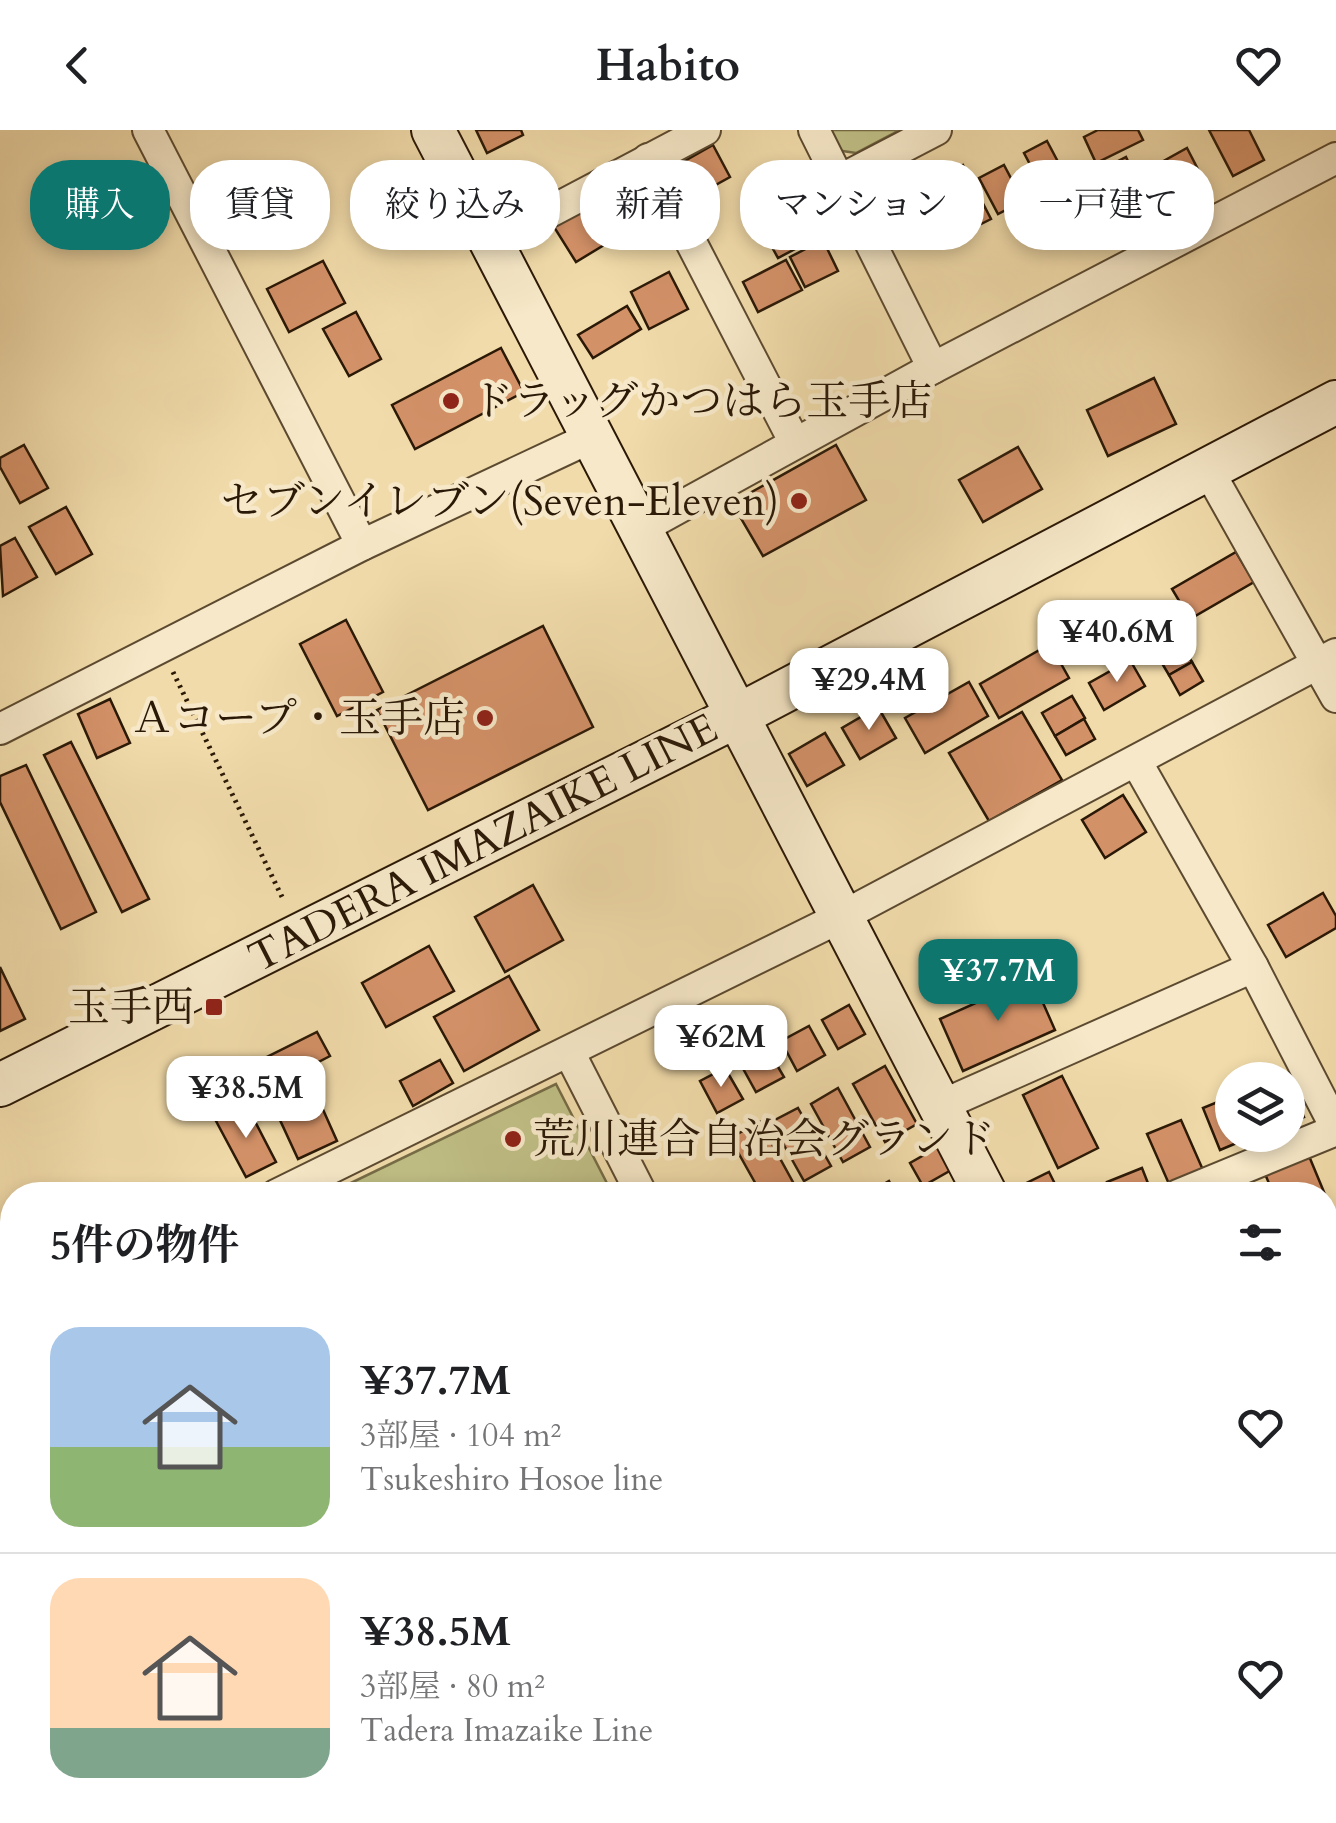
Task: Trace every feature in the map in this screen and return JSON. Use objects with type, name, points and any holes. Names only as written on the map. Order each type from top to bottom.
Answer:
[{"type":"main road","points":[[433,130],[448,160]]},
{"type":"main road","points":[[495,250],[979,1182]]},
{"type":"main road","name":"TADERA IMAZAIKE LINE","points":[[0,1085],[736,716],[1336,402]]},
{"type":"street","points":[[148,130],[362,545]]},
{"type":"street","points":[[560,206],[704,130]]},
{"type":"street","points":[[814,130],[830,160]]},
{"type":"street","points":[[878,160],[936,130]]},
{"type":"street","points":[[640,529],[933,368],[1336,158]]},
{"type":"street","points":[[648,159],[796,443]]},
{"type":"street","points":[[875,250],[933,368]]},
{"type":"street","points":[[0,729],[362,545],[592,437]]},
{"type":"street","points":[[1207,468],[1327,659],[1336,697]]},
{"type":"street","points":[[303,1182],[841,917],[1327,659]]},
{"type":"street","points":[[1136,760],[1253,967],[1336,1129],[1209,1182]]},
{"type":"street","points":[[940,1106],[1253,967]]},
{"type":"street","points":[[569,1052],[635,1182]]},
{"type":"path","points":[[161,647],[288,908]]},
{"type":"shaded area","points":[[826,130],[900,130],[856,153],[836,150]]},
{"type":"shaded area","name":"荒川連合自治会グランド","points":[[556,1084],[606,1182],[353,1182]]},
{"type":"building","points":[[476,130],[521,130],[523,135],[487,153]]},
{"type":"building","points":[[1098,130],[1138,130],[1143,140],[1095,160],[1084,137]]},
{"type":"building","points":[[1209,130],[1249,130],[1264,160],[1233,176]]},
{"type":"building","points":[[1047,141],[1057,160],[1028,160],[1024,153]]},
{"type":"building","points":[[713,145],[730,177],[720,183],[720,160],[687,160]]},
{"type":"building","points":[[1187,148],[1193,160],[1165,160]]},
{"type":"building","points":[[1004,165],[1004,211],[998,214],[984,187],[984,175]]},
{"type":"building","points":[[580,211],[580,250],[596,250],[576,262],[560,237],[560,223]]},
{"type":"building","points":[[774,250],[793,250],[778,258]]},
{"type":"building","points":[[804,250],[828,250],[838,271],[805,287],[790,257]]},
{"type":"building","points":[[786,260],[802,290],[758,312],[743,282]]},
{"type":"building","points":[[323,261],[345,303],[289,332],[267,289]]},
{"type":"building","points":[[669,272],[688,309],[649,329],[631,292]]},
{"type":"building","points":[[627,306],[641,329],[593,358],[578,335]]},
{"type":"building","points":[[356,312],[381,359],[349,376],[323,329]]},
{"type":"building","name":"ドラッグかつはら玉手店","points":[[501,348],[524,392],[415,449],[392,405]]},
{"type":"building","points":[[1154,378],[1176,424],[1108,456],[1087,410]]},
{"type":"building","points":[[24,445],[48,488],[20,503],[0,467],[0,458]]},
{"type":"building","name":"セブンイレブン(Seven-Eleven)","points":[[836,445],[866,500],[763,556],[732,503]]},
{"type":"building","points":[[1018,447],[1042,489],[983,522],[959,480]]},
{"type":"building","points":[[66,507],[92,554],[56,574],[29,527]]},
{"type":"building","points":[[15,538],[37,577],[3,596],[0,546]]},
{"type":"building","points":[[1236,552],[1254,582],[1190,619],[1172,589]]},
{"type":"building","points":[[346,620],[383,692],[337,716],[300,644]]},
{"type":"building","name":"Ａコープ・玉手店","points":[[543,626],[593,727],[428,810],[377,710]]},
{"type":"building","points":[[1180,642],[1192,662],[1169,675],[1157,655]]},
{"type":"building","points":[[1050,644],[1069,678],[999,718],[980,684]]},
{"type":"building","points":[[1130,660],[1145,686],[1104,710],[1089,683]]},
{"type":"building","points":[[1192,662],[1203,681],[1180,695],[1169,675]]},
{"type":"building","points":[[969,682],[988,716],[925,753],[905,718]]},
{"type":"building","points":[[1072,696],[1085,718],[1055,736],[1042,713]]},
{"type":"building","points":[[110,699],[130,743],[97,758],[78,714]]},
{"type":"building","points":[[878,707],[896,738],[860,759],[842,728]]},
{"type":"building","points":[[1022,712],[1062,780],[989,821],[949,753]]},
{"type":"building","points":[[1084,719],[1095,739],[1066,755],[1055,736]]},
{"type":"building","points":[[825,733],[844,765],[807,786],[789,754]]},
{"type":"building","points":[[71,742],[149,899],[122,912],[44,755]]},
{"type":"building","points":[[26,765],[96,912],[61,929],[0,802],[0,776]]},
{"type":"building","points":[[1123,795],[1146,832],[1105,858],[1082,820]]},
{"type":"building","points":[[533,885],[563,940],[505,972],[475,917]]},
{"type":"building","points":[[1323,893],[1336,916],[1336,928],[1286,957],[1268,925]]},
{"type":"building","points":[[429,946],[454,991],[386,1027],[362,983]]},
{"type":"building","points":[[0,967],[25,1019],[0,1031]]},
{"type":"building","points":[[509,976],[539,1030],[464,1071],[434,1017]]},
{"type":"building","points":[[1032,978],[1055,1030],[963,1071],[940,1019]]},
{"type":"building","points":[[849,1005],[865,1034],[838,1049],[822,1020]]},
{"type":"building","points":[[809,1026],[825,1055],[797,1071],[781,1041]]},
{"type":"building","points":[[317,1032],[330,1056],[268,1088],[255,1063]]},
{"type":"building","points":[[767,1048],[784,1077],[756,1092],[740,1063]]},
{"type":"building","points":[[440,1060],[453,1083],[413,1106],[400,1081]]},
{"type":"building","points":[[885,1066],[917,1124],[885,1142],[853,1084]]},
{"type":"building","points":[[725,1068],[743,1099],[717,1113],[700,1081]]},
{"type":"building","points":[[308,1076],[337,1141],[298,1159],[268,1094]]},
{"type":"building","points":[[1062,1076],[1098,1148],[1058,1168],[1023,1095]]},
{"type":"building","points":[[838,1088],[870,1147],[843,1162],[811,1104]]},
{"type":"building","points":[[1215,1103],[1215,1138],[1203,1108]]},
{"type":"building","points":[[246,1104],[276,1162],[246,1177],[216,1121]]},
{"type":"building","points":[[798,1108],[831,1166],[804,1181],[771,1122]]},
{"type":"building","points":[[1181,1120],[1203,1170],[1168,1182],[1147,1134]]},
{"type":"building","points":[[760,1122],[793,1182],[755,1182],[730,1138]]},
{"type":"building","points":[[940,1146],[953,1169],[930,1182],[921,1182],[910,1163]]},
{"type":"building","points":[[1309,1156],[1320,1182],[1268,1182],[1265,1174]]},
{"type":"building","points":[[1142,1168],[1147,1182],[1107,1182]]},
{"type":"building","points":[[1049,1172],[1054,1182],[1028,1182]]},
{"type":"place","name":"ドラッグかつはら玉手店","points":[[451,401]]},
{"type":"place","name":"セブンイレブン(Seven-Eleven)","points":[[799,501]]},
{"type":"place","name":"Ａコープ・玉手店","points":[[485,718]]},
{"type":"place","name":"玉手西","points":[[214,1007]]},
{"type":"place","name":"荒川連合自治会グランド","points":[[513,1139]]}]
